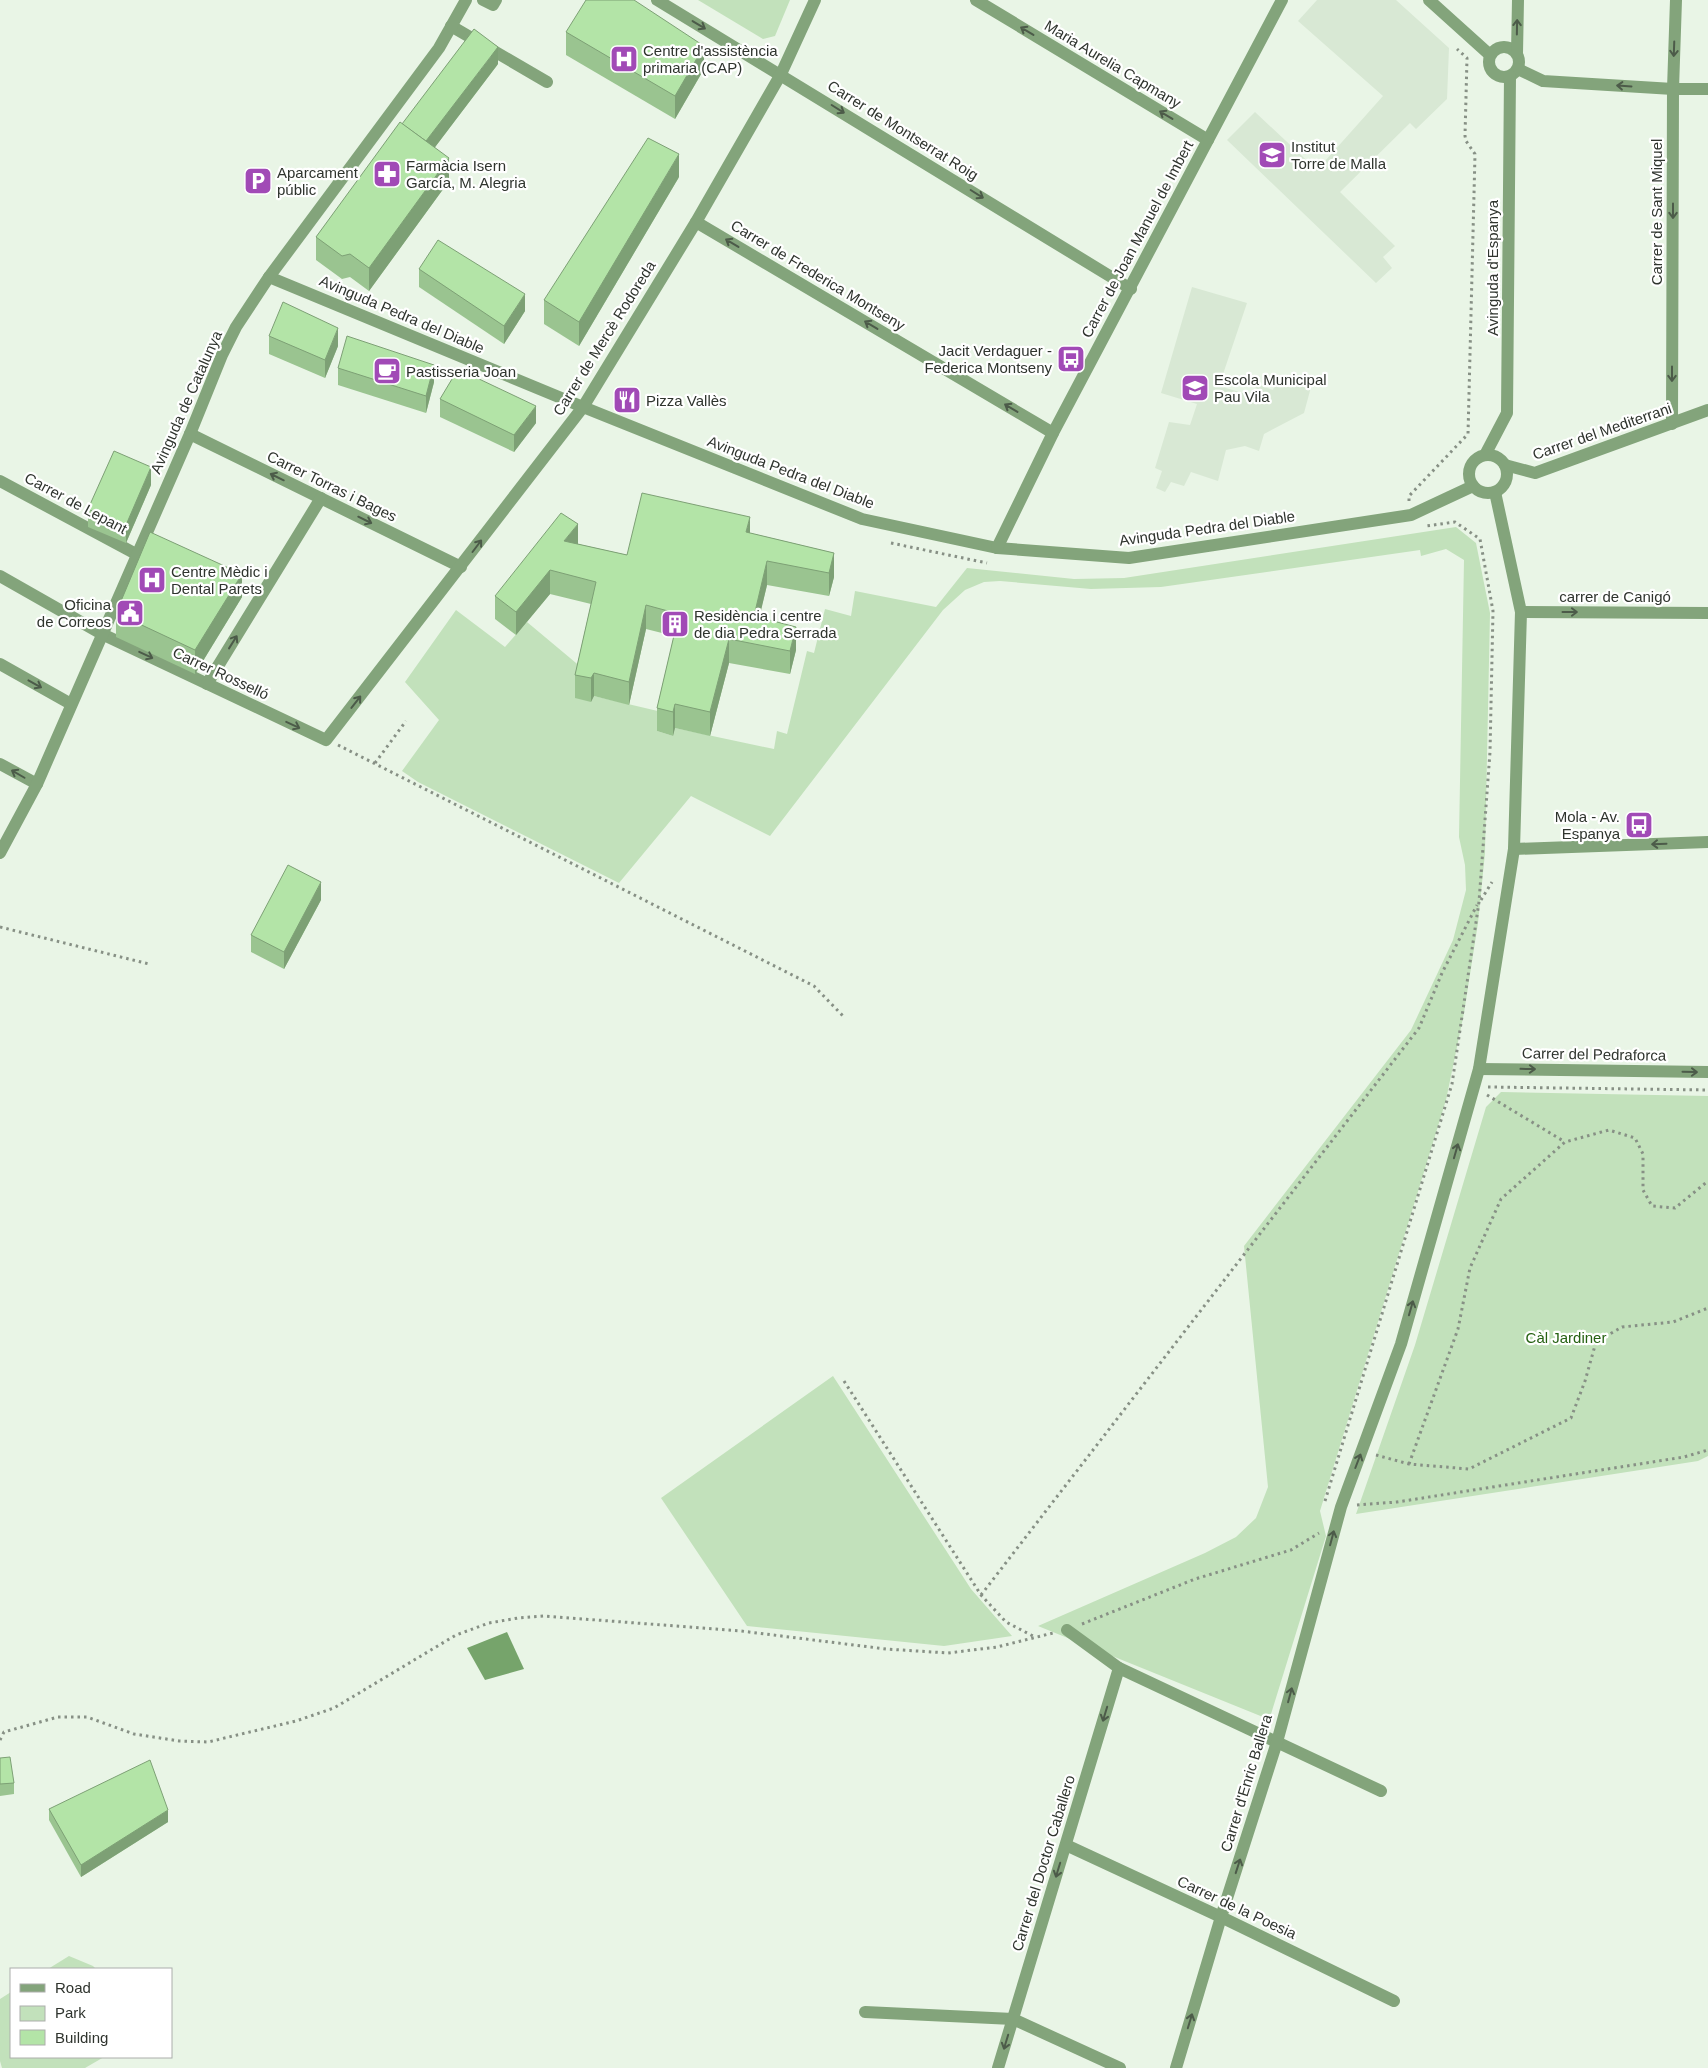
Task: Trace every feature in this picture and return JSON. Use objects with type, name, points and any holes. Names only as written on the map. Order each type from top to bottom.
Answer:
[{"type":"street","name":"Avinguda de Catalunya","points":[[0,853],[37,784],[190,434],[222,355],[236,327],[269,276],[439,48],[466,0]]},
{"type":"street","points":[[483,0],[493,5],[496,0]]},
{"type":"street","name":"Carrer de Montserrat Roig","points":[[658,0],[1131,289]]},
{"type":"street","name":"Carrer de Mercè Rodoreda","points":[[326,740],[583,407],[696,222],[781,74],[815,0]]},
{"type":"street","name":"Maria Aurelia Capmany","points":[[976,0],[1208,140]]},
{"type":"street","name":"Carrer de Joan Manuel de Imbert","points":[[998,548],[1053,433],[1131,289],[1282,0]]},
{"type":"street","points":[[1429,0],[1490,55]]},
{"type":"street","points":[[1517,53],[1513,49],[1503,46],[1493,50],[1490,55],[1489,65],[1495,74],[1505,77],[1514,72],[1519,64],[1517,53],[1518,0]]},
{"type":"street","name":"Carrer de Sant Miquel","points":[[1672,424],[1673,89],[1676,0]]},
{"type":"street","points":[[451,26],[547,82]]},
{"type":"street","points":[[1514,72],[1543,81],[1673,89],[1708,89]]},
{"type":"street","name":"Avinguda d'Espanya","points":[[1485,455],[1507,413],[1514,72]]},
{"type":"street","name":"Carrer de Frederica Montseny","points":[[696,222],[1053,433]]},
{"type":"street","name":"Avinguda Pedra del Diable","points":[[269,276],[583,407],[862,519],[998,548],[1129,558],[1411,515],[1473,486]]},
{"type":"street","name":"Carrer del Mediterrani","points":[[1505,465],[1534,473],[1708,410]]},
{"type":"street","name":"Carrer Torras i Bages","points":[[190,434],[461,567]]},
{"type":"street","points":[[1485,455],[1498,458],[1505,465],[1507,478],[1500,489],[1494,492],[1482,492],[1473,486],[1469,474],[1474,462],[1485,455]]},
{"type":"street","name":"Carrer de Lepant","points":[[0,481],[136,554]]},
{"type":"street","name":"Carrer d'Enric Ballera","points":[[1176,2068],[1221,1917],[1277,1742],[1340,1507],[1401,1344],[1479,1069],[1514,849],[1521,612],[1494,492]]},
{"type":"street","points":[[207,684],[321,498]]},
{"type":"street","name":"Carrer Rosselló","points":[[0,576],[102,634],[326,740]]},
{"type":"street","name":"carrer de Canigó","points":[[1521,612],[1708,613]]},
{"type":"street","points":[[0,664],[71,704]]},
{"type":"street","points":[[0,764],[37,784]]},
{"type":"street","points":[[1514,849],[1708,842]]},
{"type":"street","name":"Carrer del Pedraforca","points":[[1479,1069],[1708,1072]]},
{"type":"street","points":[[1067,1630],[1119,1668],[1381,1791]]},
{"type":"street","name":"Carrer del Doctor Caballero","points":[[998,2068],[1119,1668]]},
{"type":"street","name":"Carrer de la Poesia","points":[[1066,1844],[1394,2001]]},
{"type":"street","points":[[865,2012],[1013,2019],[1120,2068]]},
{"type":"path","points":[[1324,1503],[1452,1084],[1479,902],[1490,752],[1493,611],[1480,540],[1455,522],[1412,528],[1409,496],[1468,434],[1475,154],[1467,144],[1465,136],[1466,58],[1457,49]]},
{"type":"path","points":[[375,763],[406,721]]},
{"type":"path","points":[[326,740],[375,763],[814,986],[844,1017]]},
{"type":"path","points":[[981,1594],[1419,1028],[1442,973],[1479,902],[1494,879]]},
{"type":"path","points":[[0,927],[148,964]]},
{"type":"path","points":[[1474,1087],[1708,1090]]},
{"type":"path","points":[[1474,1087],[1565,1142]]},
{"type":"path","points":[[1409,1464],[1458,1329],[1470,1268],[1501,1198],[1565,1142],[1608,1130],[1635,1138],[1644,1154],[1643,1190],[1652,1206],[1675,1208],[1708,1181]]},
{"type":"path","points":[[1361,1452],[1409,1464],[1470,1469],[1571,1418],[1585,1382],[1596,1342],[1622,1327],[1673,1322],[1708,1308]]},
{"type":"path","points":[[844,1381],[981,1594],[1006,1622],[1034,1636]]},
{"type":"path","points":[[1340,1507],[1397,1502],[1684,1458],[1708,1450]]},
{"type":"path","points":[[0,1740],[4,1732],[58,1717],[87,1717],[134,1734],[179,1741],[208,1742],[296,1721],[334,1708],[456,1635],[489,1623],[518,1618],[544,1616],[740,1631],[886,1649],[948,1653],[997,1646],[1034,1636],[1067,1630],[1195,1579],[1291,1550],[1319,1533],[1322,1526]]},
{"type":"shaded area","name":"Institut Torre de Malla","points":[[1317,0],[1396,0],[1449,48],[1447,99],[1416,129],[1410,123],[1340,192],[1395,246],[1383,257],[1392,268],[1376,283],[1227,140],[1255,112],[1317,170],[1383,96],[1298,21]]},
{"type":"shaded area","name":"Escola Municipal Pau Vila","points":[[1192,287],[1247,303],[1219,386],[1253,396],[1257,384],[1273,390],[1279,375],[1311,387],[1304,413],[1264,434],[1259,451],[1245,446],[1226,450],[1218,481],[1191,472],[1184,486],[1171,482],[1165,492],[1156,488],[1162,471],[1155,468],[1169,422],[1190,425],[1197,404],[1161,393]]},
{"type":"shaded area","points":[[507,1632],[524,1669],[485,1680],[467,1648]]},
{"type":"green space","points":[[698,0],[790,0],[775,36],[763,39]]},
{"type":"green space","points":[[1456,527],[1476,543],[1490,613],[1485,853],[1478,923],[1464,1013],[1446,1100],[1320,1511],[1326,1536],[1271,1714],[1263,1717],[1038,1626],[1205,1553],[1236,1537],[1256,1518],[1268,1487],[1244,1246],[1411,1030],[1453,940],[1466,890],[1465,865],[1459,837],[1464,560],[1446,549],[1421,556],[1420,550],[1161,587],[1091,589],[1000,581],[984,582],[965,590],[943,610],[770,836],[691,796],[619,883],[418,782],[402,771],[439,720],[405,682],[456,610],[505,647],[527,622],[582,668],[591,702],[594,696],[662,712],[657,731],[673,736],[675,728],[774,749],[777,731],[787,734],[807,651],[814,653],[825,609],[851,616],[855,591],[936,607],[967,568],[1074,579],[1124,578]]},
{"type":"green space","name":"Càl Jardiner","points":[[1501,1092],[1708,1096],[1708,1456],[1698,1461],[1356,1514],[1415,1345],[1486,1107]]},
{"type":"green space","points":[[833,1376],[971,1589],[1012,1636],[944,1646],[747,1626],[661,1498]]},
{"type":"green space","points":[[69,1956],[95,1968],[50,1968]]},
{"type":"green space","points":[[10,1993],[10,2058],[102,2058],[85,2068],[2,2068],[0,2061],[0,1999]]},
{"type":"building","points":[[586,0],[634,0],[704,46],[675,96],[566,32]]},
{"type":"building","points":[[474,29],[498,47],[426,141],[402,124]]},
{"type":"building","points":[[400,122],[449,158],[369,268],[350,254],[342,256],[316,237]]},
{"type":"building","points":[[648,138],[679,154],[579,322],[544,300]]},
{"type":"building","points":[[438,240],[525,294],[504,326],[419,269]]},
{"type":"building","points":[[283,302],[338,328],[325,360],[269,336]]},
{"type":"building","points":[[347,336],[434,365],[426,396],[338,368]]},
{"type":"building","points":[[458,369],[536,406],[514,435],[440,399]]},
{"type":"building","points":[[114,451],[151,467],[126,525],[88,509]]},
{"type":"building","name":"Residència i centre de dia Pedra Serrada","points":[[642,493],[750,517],[746,532],[834,553],[829,573],[767,561],[754,616],[796,627],[790,651],[729,639],[710,712],[675,704],[673,712],[657,708],[679,614],[646,605],[629,682],[594,673],[591,678],[575,675],[596,582],[550,570],[516,612],[495,596],[561,513],[578,524],[564,541],[627,555]]},
{"type":"building","points":[[150,532],[242,574],[195,650],[116,613]]},
{"type":"building","points":[[288,865],[321,882],[284,952],[251,935]]},
{"type":"building","points":[[10,1757],[14,1783],[0,1784],[0,1758]]},
{"type":"building","points":[[150,1760],[168,1810],[81,1865],[49,1809]]},
{"type":"place","name":"Centre d'assistència primaria (CAP)","points":[[624,59]]},
{"type":"place","name":"Institut Torre de Malla","points":[[1272,155]]},
{"type":"place","name":"Farmàcia Isern García, M. Alegria","points":[[387,174]]},
{"type":"place","name":"Aparcament públic","points":[[258,181]]},
{"type":"place","name":"Jacit Verdaguer - Federica Montseny","points":[[1071,359]]},
{"type":"place","name":"Pastisseria Joan","points":[[387,371]]},
{"type":"place","name":"Escola Municipal Pau Vila","points":[[1195,388]]},
{"type":"place","name":"Pizza Vallès","points":[[627,400]]},
{"type":"place","name":"Centre Mèdic i Dental Parets","points":[[152,580]]},
{"type":"place","name":"Oficina de Correos","points":[[130,613]]},
{"type":"place","name":"Residència i centre de dia Pedra Serrada","points":[[675,624]]},
{"type":"place","name":"Mola - Av. Espanya","points":[[1639,825]]}]
